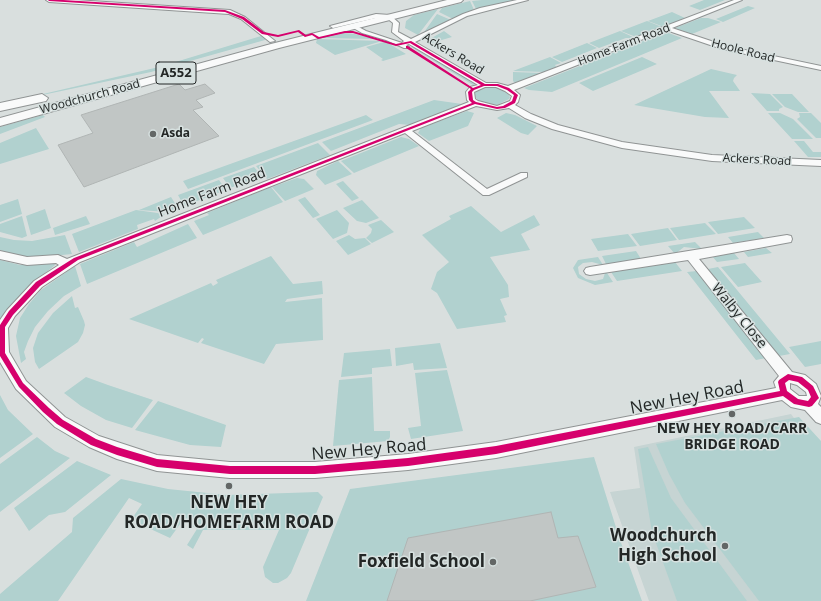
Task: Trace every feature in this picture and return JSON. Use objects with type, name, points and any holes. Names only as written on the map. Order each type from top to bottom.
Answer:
[{"type":"main road","name":"Woodchurch Road","points":[[0,122],[197,62],[272,41],[442,0]]},
{"type":"main road","name":"Woodchurch Road","points":[[0,116],[458,0]]},
{"type":"main road","points":[[197,62],[288,40],[296,41]]},
{"type":"main road","points":[[0,108],[140,80]]},
{"type":"main road","points":[[12,131],[140,80]]},
{"type":"street","points":[[49,0],[230,12],[244,18],[272,41]]},
{"type":"street","points":[[401,43],[411,42],[465,15],[482,9],[525,0]]},
{"type":"street","name":"Home Farm Road","points":[[508,89],[739,0]]},
{"type":"street","points":[[333,26],[376,16],[390,17],[396,23],[395,32],[381,37]]},
{"type":"street","name":"Ackers Road","points":[[353,26],[364,32],[401,43],[473,89]]},
{"type":"street","name":"Hoole Road","points":[[666,28],[730,50],[821,68]]},
{"type":"street","name":"Ackers Road","points":[[395,32],[484,85]]},
{"type":"street","points":[[484,85],[497,85],[508,89],[513,92],[516,99],[510,105],[497,108],[475,104],[469,96],[473,89],[484,85]]},
{"type":"street","name":"Home Farm Road","points":[[1,348],[2,327],[11,313],[38,284],[67,264],[475,104]]},
{"type":"street","name":"Ackers Road","points":[[510,105],[528,116],[555,127],[587,137],[622,145],[717,158],[821,163]]},
{"type":"street","points":[[406,130],[486,193],[524,175]]},
{"type":"street","points":[[590,271],[691,256],[787,239]]},
{"type":"street","points":[[0,255],[27,261],[58,259],[67,264]]},
{"type":"street","name":"Walby Close","points":[[691,256],[788,377]]},
{"type":"street","name":"New Hey Road","points":[[1,348],[21,385],[60,422],[94,442],[117,451],[157,463],[230,470],[315,470],[408,462],[484,452],[784,393]]},
{"type":"street","points":[[809,404],[815,398],[816,387],[800,379],[788,377],[781,382],[784,393],[796,402],[809,404],[821,417]]},
{"type":"shaded area","points":[[516,0],[476,9],[472,1]]},
{"type":"shaded area","points":[[704,0],[725,0],[700,10],[689,6]]},
{"type":"shaded area","points":[[470,1],[474,10],[453,19],[439,12],[442,8]]},
{"type":"shaded area","points":[[748,6],[755,8],[723,22],[716,19]]},
{"type":"shaded area","points":[[438,9],[418,35],[405,28],[406,21],[414,15]]},
{"type":"shaded area","points":[[672,12],[685,18],[664,27],[648,21]]},
{"type":"shaded area","points":[[437,14],[451,20],[422,35]]},
{"type":"shaded area","points":[[701,18],[708,18],[721,22],[692,34],[675,28]]},
{"type":"shaded area","points":[[647,21],[662,27],[636,37],[621,31]]},
{"type":"shaded area","points":[[444,31],[452,37],[428,44],[427,43],[428,40]]},
{"type":"shaded area","points":[[620,31],[635,38],[626,38],[599,48],[589,43]]},
{"type":"shaded area","points":[[666,32],[682,38],[552,92],[529,90],[524,88]]},
{"type":"shaded area","points":[[344,33],[354,34],[377,39],[323,38]]},
{"type":"shaded area","points":[[261,36],[266,38],[265,40],[151,72],[0,104],[159,67]]},
{"type":"shaded area","points":[[317,39],[382,41],[335,55],[316,43]]},
{"type":"shaded area","points":[[384,42],[406,54],[383,61],[381,60],[383,59],[366,47]]},
{"type":"shaded area","points":[[587,43],[597,48],[562,62],[552,57]]},
{"type":"shaded area","points":[[412,46],[476,84],[473,85],[411,47]]},
{"type":"shaded area","points":[[550,57],[561,63],[555,65],[557,68],[546,72],[513,71]]},
{"type":"shaded area","points":[[642,57],[657,64],[593,91],[579,83]]},
{"type":"shaded area","points":[[711,69],[737,75],[733,81],[740,91],[709,91],[729,118],[705,117],[634,105]]},
{"type":"shaded area","points":[[513,72],[542,73],[515,83],[513,81]]},
{"type":"shaded area","points":[[486,87],[506,91],[510,97],[497,105],[480,102],[474,96],[474,93],[477,90]]},
{"type":"shaded area","points":[[751,93],[770,94],[783,107],[779,109],[779,111],[767,111]]},
{"type":"shaded area","points":[[772,94],[792,94],[809,112],[798,112],[785,107]]},
{"type":"shaded area","points":[[434,100],[462,104],[410,125],[399,124],[331,151],[322,142]]},
{"type":"shaded area","points":[[467,111],[474,113],[468,126],[429,141],[418,133],[421,128]]},
{"type":"shaded area","points":[[506,113],[515,115],[537,126],[528,135],[521,133],[497,118]]},
{"type":"shaded area","points":[[768,113],[780,113],[793,119],[813,139],[792,139]]},
{"type":"shaded area","points":[[799,113],[811,113],[821,123],[821,138],[816,138],[797,119],[800,117]]},
{"type":"shaded area","points":[[43,115],[45,117],[0,134],[0,127]]},
{"type":"shaded area","points":[[366,115],[373,120],[188,189],[183,181]]},
{"type":"shaded area","points":[[36,128],[49,149],[0,164],[0,143]]},
{"type":"shaded area","points":[[401,137],[409,139],[419,146],[354,173],[341,161]]},
{"type":"shaded area","points":[[794,141],[804,141],[813,152],[821,152],[821,157],[808,157]]},
{"type":"shaded area","points":[[318,143],[330,155],[267,179],[256,166]]},
{"type":"shaded area","points":[[338,161],[352,174],[325,185],[316,175],[317,171]]},
{"type":"shaded area","points":[[254,167],[262,176],[230,188],[223,178]]},
{"type":"shaded area","points":[[297,178],[304,179],[314,189],[285,201],[272,187]]},
{"type":"shaded area","points":[[219,180],[226,190],[184,206],[178,195]]},
{"type":"shaded area","points":[[343,181],[359,198],[352,201],[336,184]]},
{"type":"shaded area","points":[[271,187],[283,202],[203,235],[194,221],[209,215],[207,213]]},
{"type":"shaded area","points":[[171,197],[178,208],[168,212],[139,210]]},
{"type":"shaded area","points":[[305,197],[320,215],[313,218],[298,200]]},
{"type":"shaded area","points":[[18,199],[22,214],[0,222],[0,205]]},
{"type":"shaded area","points":[[362,200],[379,218],[366,223],[357,221],[343,208]]},
{"type":"shaded area","points":[[471,206],[501,232],[534,215],[540,225],[521,234],[530,250],[490,257],[508,285],[509,297],[500,299],[507,315],[504,316],[506,322],[457,329],[437,293],[431,289],[437,272],[449,262],[422,235],[451,219],[449,216]]},
{"type":"shaded area","points":[[45,209],[51,228],[31,235],[26,216]]},
{"type":"shaded area","points":[[136,210],[165,214],[155,221],[154,219],[137,225],[138,229],[79,252],[72,234]]},
{"type":"shaded area","points":[[337,210],[349,223],[347,233],[333,239],[316,219]]},
{"type":"shaded area","points":[[22,216],[27,236],[22,238],[0,232],[0,224]]},
{"type":"shaded area","points":[[86,216],[90,224],[55,235],[53,228]]},
{"type":"shaded area","points":[[744,217],[755,228],[718,234],[708,222]]},
{"type":"shaded area","points":[[381,220],[394,232],[372,243],[366,238],[371,233],[372,229],[368,225]]},
{"type":"shaded area","points":[[705,223],[716,234],[679,240],[670,228]]},
{"type":"shaded area","points":[[188,224],[197,238],[87,284],[80,264],[134,242],[137,247]]},
{"type":"shaded area","points":[[668,228],[677,240],[640,246],[631,234]]},
{"type":"shaded area","points":[[758,232],[764,238],[733,243],[728,237]]},
{"type":"shaded area","points":[[628,234],[637,246],[598,251],[591,239]]},
{"type":"shaded area","points":[[65,235],[72,254],[42,257],[20,257],[0,250],[0,237],[14,240],[32,241]]},
{"type":"shaded area","points":[[349,235],[355,239],[365,238],[371,244],[348,255],[336,241]]},
{"type":"shaded area","points":[[695,242],[702,249],[684,247],[675,254],[668,246]]},
{"type":"shaded area","points":[[766,248],[772,253],[748,257],[744,252]]},
{"type":"shaded area","points":[[636,251],[641,259],[606,264],[602,256]]},
{"type":"shaded area","points":[[734,253],[739,259],[717,262],[712,256]]},
{"type":"shaded area","points":[[271,256],[293,284],[322,281],[323,294],[287,299],[285,302],[322,298],[323,340],[276,344],[264,364],[201,343],[204,339],[202,338],[198,343],[129,319],[211,283],[213,286],[218,283],[216,280]]},
{"type":"shaded area","points":[[598,257],[603,265],[592,262],[583,263],[578,267],[579,274],[586,279],[595,281],[603,279],[605,273],[607,273],[613,282],[595,285],[578,278],[573,268],[578,260]]},
{"type":"shaded area","points":[[0,260],[20,265],[53,262],[55,265],[26,289],[5,316],[0,318]]},
{"type":"shaded area","points":[[675,262],[682,271],[617,281],[611,272]]},
{"type":"shaded area","points":[[745,263],[762,282],[738,287],[721,267]]},
{"type":"shaded area","points":[[75,266],[81,286],[64,296],[48,311],[35,327],[24,352],[26,359],[21,363],[16,336],[20,318],[41,290]]},
{"type":"shaded area","points":[[718,267],[790,354],[779,356],[708,269]]},
{"type":"shaded area","points":[[697,271],[766,358],[756,360],[687,272]]},
{"type":"shaded area","points":[[72,296],[75,308],[78,307],[84,321],[85,325],[83,333],[78,342],[39,369],[35,362],[33,348],[38,333],[53,313]]},
{"type":"shaded area","points":[[821,341],[821,364],[805,367],[789,347]]},
{"type":"shaded area","points":[[440,343],[447,368],[414,370],[413,363],[396,366],[395,348]]},
{"type":"shaded area","points":[[390,349],[392,366],[372,368],[372,374],[341,377],[344,353]]},
{"type":"shaded area","points":[[447,370],[463,431],[411,439],[408,428],[421,426],[415,373]]},
{"type":"shaded area","points":[[86,377],[153,400],[132,428],[106,420],[81,406],[64,393]]},
{"type":"shaded area","points":[[372,377],[374,431],[390,431],[388,441],[333,446],[339,380]]},
{"type":"shaded area","points":[[0,395],[8,410],[33,434],[0,458]]},
{"type":"shaded area","points":[[158,401],[226,425],[221,447],[190,445],[135,430]]},
{"type":"shaded area","name":"Woodchurch High School","points":[[791,414],[803,430],[821,601],[649,601],[610,492],[640,488],[634,447]]},
{"type":"shaded area","name":"Woodchurch High School","points":[[799,417],[821,441],[821,601],[759,601],[685,503],[669,474],[656,444]]},
{"type":"shaded area","points":[[37,437],[55,451],[70,458],[0,512],[0,464]]},
{"type":"shaded area","points":[[648,447],[671,498],[747,601],[677,601],[652,532],[638,449]]},
{"type":"shaded area","points":[[594,457],[619,537],[642,601],[306,601],[350,489]]},
{"type":"shaded area","points":[[77,461],[111,475],[65,512],[49,515],[29,531],[14,508]]},
{"type":"shaded area","points":[[121,479],[168,489],[227,495],[318,492],[323,497],[291,573],[287,578],[278,583],[273,583],[265,577],[263,567],[279,530],[203,530],[193,549],[187,545],[197,529],[183,520],[170,538],[131,520],[142,504],[129,498],[58,601],[0,601],[0,594],[72,532],[73,518]]},
{"type":"building","name":"Asda","points":[[179,84],[185,90],[205,84],[215,93],[196,100],[203,107],[193,110],[219,136],[84,187],[58,145],[93,133],[81,115]]},
{"type":"building","name":"Foxfield School","points":[[551,512],[558,538],[578,536],[596,587],[530,601],[387,601],[408,538]]},
{"type":"cycle path","points":[[49,0],[225,11],[243,18],[263,33],[278,36],[299,31],[306,36],[312,34],[318,38],[345,32],[353,32],[396,45],[411,42],[484,85]]},
{"type":"cycle path","points":[[407,47],[473,89]]},
{"type":"cycle path","points":[[484,85],[497,85],[508,89],[516,95],[514,102],[504,107],[497,108],[475,103],[471,100],[470,92],[473,89],[484,85]]},
{"type":"cycle path","points":[[475,103],[76,259],[38,284],[11,313],[2,327],[2,353],[21,385],[46,410],[60,422],[94,442],[117,451],[157,463],[230,470],[315,470],[408,462],[496,450],[784,393]]},
{"type":"cycle path","points":[[788,377],[800,379],[811,388],[815,398],[809,404],[796,402],[784,393],[781,382],[788,377]]},
{"type":"place","name":"Asda","points":[[153,134]]},
{"type":"place","name":"NEW HEY ROAD/CARR BRIDGE ROAD","points":[[732,414]]},
{"type":"place","name":"NEW HEY ROAD/HOMEFARM ROAD","points":[[229,486]]},
{"type":"place","name":"Woodchurch High School","points":[[725,546]]},
{"type":"place","name":"Foxfield School","points":[[493,562]]}]
